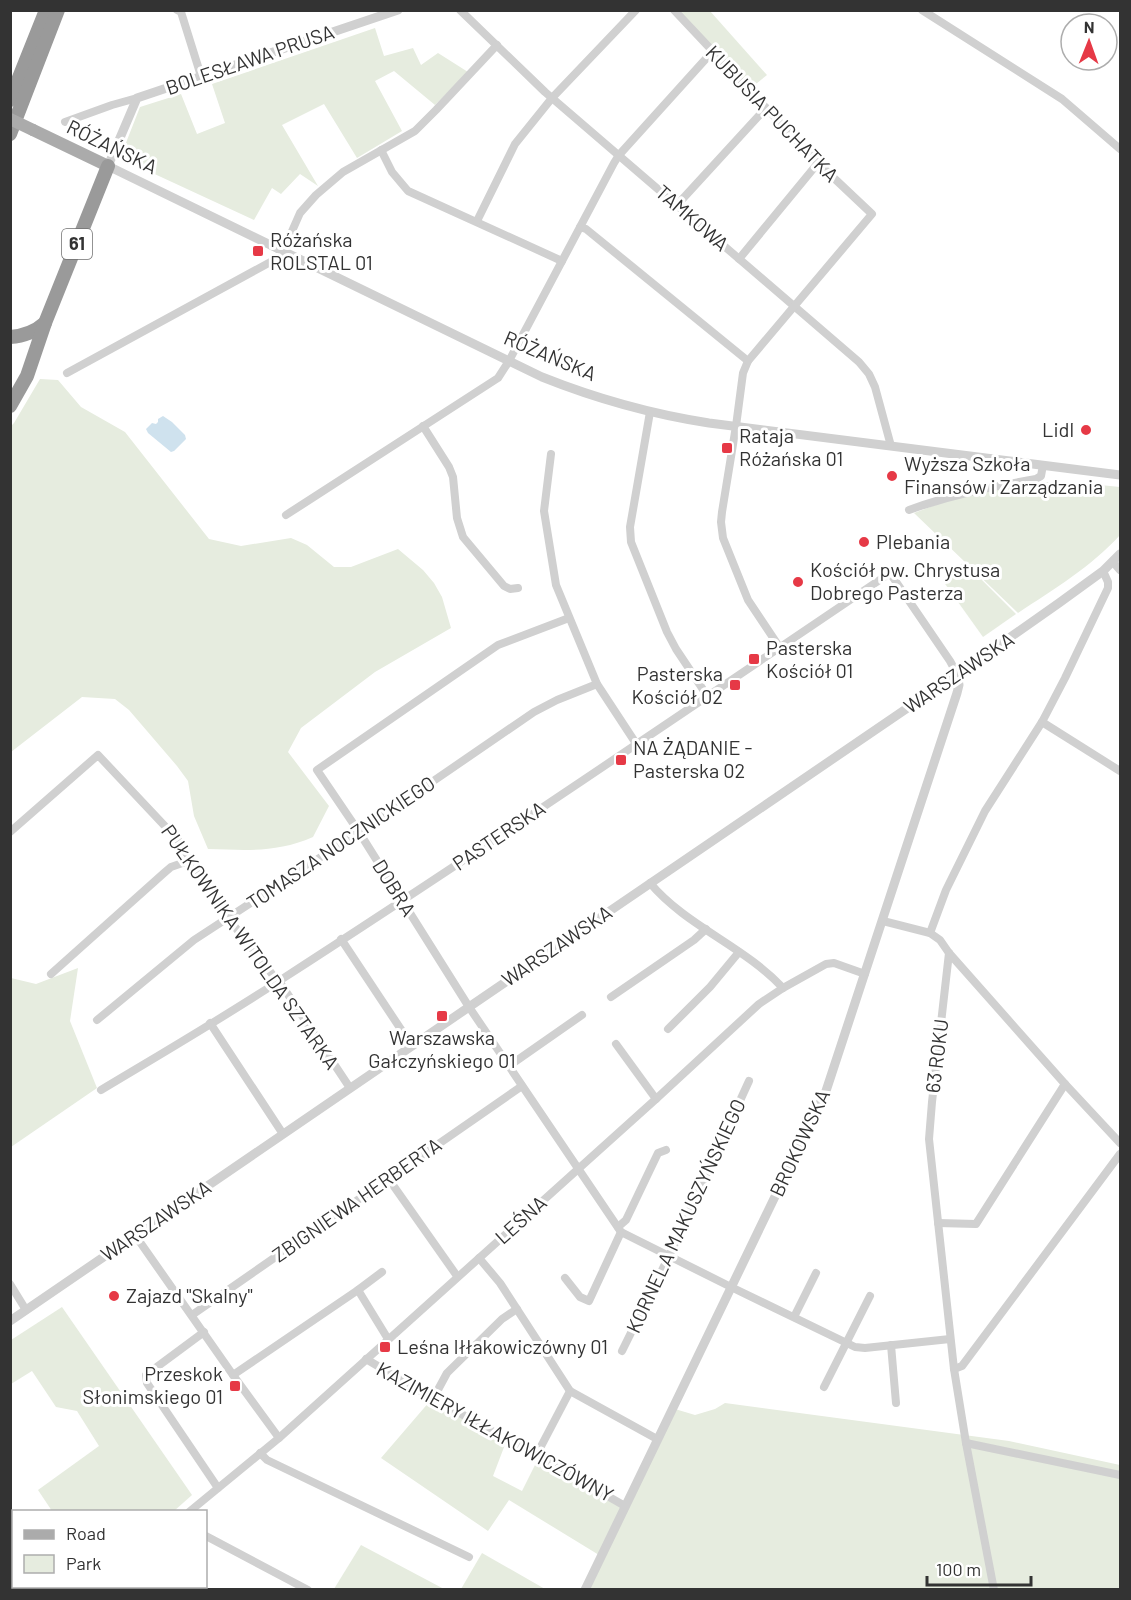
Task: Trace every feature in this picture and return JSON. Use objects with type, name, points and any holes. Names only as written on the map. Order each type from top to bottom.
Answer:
[{"type":"highway","points":[[10,100],[46,10]]},
{"type":"highway","points":[[10,134],[58,10]]},
{"type":"highway","name":"61","points":[[45,323],[108,166]]},
{"type":"highway","points":[[10,337],[24,336],[45,323]]},
{"type":"highway","points":[[10,406],[27,376],[45,323]]},
{"type":"main road","name":"RÓŻAŃSKA","points":[[10,119],[108,166]]},
{"type":"street","name":"BOLESŁAWA PRUSA","points":[[65,122],[398,10]]},
{"type":"street","name":"TAMKOWA","points":[[460,10],[552,98],[859,363],[869,374],[879,398],[891,446]]},
{"type":"street","points":[[477,221],[515,144],[552,98],[636,10]]},
{"type":"street","name":"KUBUSIA PUCHATKA","points":[[674,10],[818,163],[872,214],[794,306]]},
{"type":"street","points":[[922,10],[1062,99],[1120,149]]},
{"type":"street","points":[[182,11],[201,76]]},
{"type":"street","points":[[67,373],[273,261],[282,251],[300,213],[316,195],[343,172],[415,131],[497,45]]},
{"type":"street","points":[[286,515],[498,378],[619,155],[712,52]]},
{"type":"street","points":[[108,166],[137,98]]},
{"type":"street","points":[[677,205],[766,108]]},
{"type":"street","points":[[381,150],[392,172],[408,191],[562,261]]},
{"type":"street","points":[[739,259],[818,163]]},
{"type":"street","name":"RÓŻAŃSKA","points":[[108,166],[542,377],[600,398],[650,412],[736,426],[1120,475]]},
{"type":"street","points":[[580,227],[586,229],[748,361]]},
{"type":"street","points":[[780,648],[748,600],[723,538],[721,522],[742,373],[748,361],[794,306]]},
{"type":"street","points":[[650,412],[630,527],[631,542],[671,640],[708,697]]},
{"type":"street","points":[[423,426],[453,477],[457,518],[462,537],[504,586],[510,590],[518,588]]},
{"type":"street","points":[[551,454],[544,511],[554,577],[597,684],[637,745]]},
{"type":"street","points":[[909,510],[978,489],[1036,479],[1041,476],[1043,465]]},
{"type":"street","name":"WARSZAWSKA","points":[[10,1321],[957,674],[1103,571],[1120,554]]},
{"type":"street","points":[[1113,562],[1120,570]]},
{"type":"street","points":[[930,933],[946,890],[985,811],[1042,723],[1065,678],[1108,588],[1103,571]]},
{"type":"street","name":"PASTERSKA","points":[[101,1090],[279,981],[402,901],[890,573],[957,674]]},
{"type":"street","name":"DOBRA","points":[[569,618],[498,645],[317,770],[469,1006],[620,1229]]},
{"type":"street","name":"BROKOWSKA","points":[[585,1590],[826,1091],[957,693],[959,685],[957,674]]},
{"type":"street","name":"TOMASZA NOCZNICKIEGO","points":[[97,1020],[194,940],[359,832],[534,712],[597,684]]},
{"type":"street","points":[[1042,723],[1120,771]]},
{"type":"street","name":"PUŁKOWNIKA WITOLDA SZTARKA","points":[[10,832],[98,755],[178,840],[228,918],[279,981],[350,1088]]},
{"type":"street","points":[[51,974],[164,873],[191,860]]},
{"type":"street","points":[[650,883],[663,898],[773,977],[783,988]]},
{"type":"street","points":[[883,921],[930,933],[939,940],[1120,1143]]},
{"type":"street","points":[[611,997],[694,940],[706,929]]},
{"type":"street","points":[[341,939],[412,1046]]},
{"type":"street","points":[[668,1029],[710,987],[739,952]]},
{"type":"street","name":"63 ROKU","points":[[949,953],[929,1139],[954,1369],[994,1590]]},
{"type":"street","name":"LEŚNA","points":[[191,1510],[279,1438],[759,1004],[826,964],[834,963],[865,974]]},
{"type":"street","points":[[509,1066],[582,1015]]},
{"type":"street","points":[[210,1023],[283,1134]]},
{"type":"street","points":[[615,1044],[656,1099]]},
{"type":"street","name":"KORNELA MAKUSZYŃSKIEGO","points":[[622,1351],[669,1256],[749,1081]]},
{"type":"street","points":[[938,1223],[976,1224],[1065,1084]]},
{"type":"street","name":"ZBIGNIEWA HERBERTA","points":[[192,1316],[522,1086]]},
{"type":"street","points":[[565,1278],[580,1297],[589,1301],[620,1229],[658,1153],[666,1150]]},
{"type":"street","points":[[954,1369],[962,1366],[1120,1154]]},
{"type":"street","points":[[388,1179],[458,1276]]},
{"type":"street","points":[[620,1229],[669,1256],[855,1347],[891,1346],[950,1339]]},
{"type":"street","points":[[135,1235],[279,1438]]},
{"type":"street","points":[[479,1258],[500,1283],[570,1391],[657,1439]]},
{"type":"street","points":[[233,1375],[382,1272]]},
{"type":"street","points":[[794,1317],[816,1273]]},
{"type":"street","points":[[10,1284],[26,1310]]},
{"type":"street","points":[[358,1290],[388,1339]]},
{"type":"street","points":[[824,1387],[870,1296]]},
{"type":"street","points":[[433,1399],[447,1373],[502,1319],[517,1309]]},
{"type":"street","points":[[204,1332],[146,1375],[147,1383],[218,1488]]},
{"type":"street","points":[[891,1346],[896,1403]]},
{"type":"street","name":"KAZIMIERY IŁŁAKOWICZÓWNY","points":[[366,1359],[625,1506]]},
{"type":"street","points":[[537,1454],[570,1391]]},
{"type":"street","points":[[966,1443],[1120,1475]]},
{"type":"street","points":[[260,1453],[267,1460],[469,1557]]},
{"type":"street","points":[[207,1537],[308,1590]]},
{"type":"green space","points":[[678,11],[710,11],[767,75],[751,88]]},
{"type":"green space","points":[[375,28],[384,56],[413,48],[421,65],[438,53],[468,72],[435,105],[394,71],[375,81],[402,131],[357,158],[324,104],[282,125],[318,186],[300,174],[281,194],[272,188],[254,220],[120,158],[140,107],[181,94],[197,134],[225,123],[212,84]]},
{"type":"green space","points":[[40,379],[58,380],[81,407],[125,432],[209,539],[241,546],[291,538],[307,545],[334,567],[351,567],[398,549],[423,570],[434,583],[442,597],[451,628],[375,672],[301,728],[288,752],[329,806],[313,837],[274,848],[208,849],[194,816],[188,781],[129,710],[115,699],[82,697],[11,752],[11,426]]},
{"type":"green space","points":[[1048,482],[1120,487],[1120,535],[1084,567],[1018,613],[914,513],[949,500],[986,491]]},
{"type":"green space","points":[[964,562],[1016,614],[983,637],[943,581],[943,578]]},
{"type":"green space","points":[[78,968],[70,1021],[97,1088],[11,1147],[11,978],[36,984]]},
{"type":"green space","points":[[62,1307],[192,1495],[175,1510],[51,1510],[38,1490],[99,1446],[77,1411],[56,1407],[32,1371],[11,1384],[11,1340]]},
{"type":"green space","points":[[430,1401],[506,1442],[493,1476],[522,1491],[538,1459],[622,1508],[675,1409],[695,1415],[715,1409],[725,1403],[1009,1441],[1120,1465],[1120,1589],[583,1589],[599,1555],[509,1500],[488,1531],[381,1458]]},
{"type":"green space","points":[[361,1545],[444,1589],[334,1589]]},
{"type":"green space","points":[[482,1553],[545,1589],[461,1589]]},
{"type":"water","points":[[163,416],[185,435],[186,439],[171,452],[146,429],[152,423],[156,424]]},
{"type":"place","name":"Różańska ROLSTAL 01","points":[[258,251]]},
{"type":"place","name":"Lidl","points":[[1086,430]]},
{"type":"place","name":"Rataja Różańska 01","points":[[727,448]]},
{"type":"place","name":"Wyższa Szkoła Finansów i Zarządzania","points":[[892,476]]},
{"type":"place","name":"Plebania","points":[[864,542]]},
{"type":"place","name":"Kościół pw. Chrystusa Dobrego Pasterza","points":[[798,582]]},
{"type":"place","name":"Pasterska Kościół 01","points":[[754,659]]},
{"type":"place","name":"Pasterska Kościół 02","points":[[735,685]]},
{"type":"place","name":"NA ŻĄDANIE - Pasterska 02","points":[[621,760]]},
{"type":"place","name":"Warszawska Gałczyńskiego 01","points":[[442,1016]]},
{"type":"place","name":"Zajazd \"Skalny\"","points":[[114,1296]]},
{"type":"place","name":"Leśna Iłłakowiczówny 01","points":[[385,1347]]},
{"type":"place","name":"Przeskok Słonimskiego 01","points":[[235,1386]]}]
